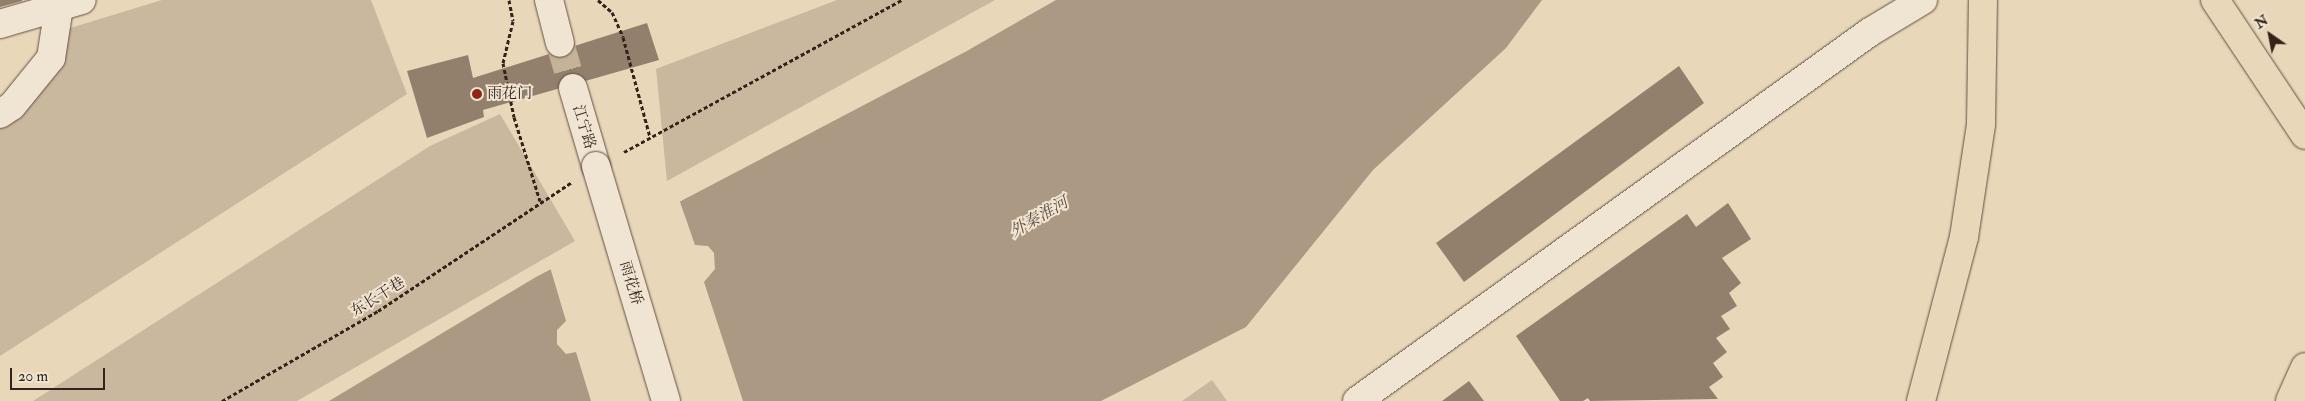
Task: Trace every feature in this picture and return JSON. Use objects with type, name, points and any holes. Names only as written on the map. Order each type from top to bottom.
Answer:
[{"type":"main road","points":[[1921,401],[1964,237],[1981,124],[1983,0]]},
{"type":"main road","points":[[2215,0],[2305,135]]},
{"type":"main road","points":[[2290,401],[2305,367]]},
{"type":"street","points":[[549,0],[560,43]]},
{"type":"street","points":[[1357,401],[1862,38],[1923,0]]},
{"type":"street","points":[[0,24],[70,3]]},
{"type":"street","points":[[0,114],[12,106],[51,58],[70,3]]},
{"type":"street","name":"江宁路","points":[[573,88],[606,161]]},
{"type":"street","name":"雨花桥","points":[[606,161],[666,401]]},
{"type":"path","points":[[509,0],[513,21],[503,63],[514,117],[540,202]]},
{"type":"path","points":[[598,0],[612,12],[623,36],[650,137]]},
{"type":"path","points":[[606,161],[902,0]]},
{"type":"path","name":"东长干巷","points":[[222,401],[378,311],[540,202],[573,182]]},
{"type":"shaded area","points":[[162,0],[371,0],[407,94],[0,356],[0,126],[51,81],[67,29]]},
{"type":"shaded area","points":[[837,0],[995,0],[667,181],[656,69]]},
{"type":"shaded area","points":[[500,114],[575,241],[297,401],[33,401],[430,146]]},
{"type":"shaded area","points":[[1212,380],[1227,401],[1182,401]]},
{"type":"water","name":"外秦淮河","points":[[1056,0],[1542,0],[1506,48],[1373,170],[1246,327],[1101,401],[329,401],[536,277],[965,52]]},
{"type":"pier","points":[[679,199],[695,245],[708,246],[714,253],[715,269],[704,282],[743,401],[591,401],[576,352],[566,354],[557,344],[557,330],[566,321],[550,267]]},
{"type":"building","points":[[0,0],[22,0],[22,1],[0,7]]},
{"type":"building","name":"雨花门","points":[[647,23],[659,60],[483,110],[484,117],[427,138],[407,71],[468,55],[473,78]]},
{"type":"building","points":[[1679,66],[1704,103],[1464,282],[1436,243]]},
{"type":"building","points":[[1728,203],[1751,239],[1722,258],[1741,283],[1729,293],[1737,306],[1721,316],[1730,329],[1716,338],[1727,352],[1713,363],[1723,377],[1709,387],[1718,399],[1590,401],[1588,398],[1583,401],[1560,401],[1516,336],[1687,214],[1696,227]]},
{"type":"building","points":[[1469,381],[1484,401],[1442,401]]},
{"type":"tunnel","points":[[560,43],[573,88]]},
{"type":"place","name":"雨花门","points":[[477,94]]}]
